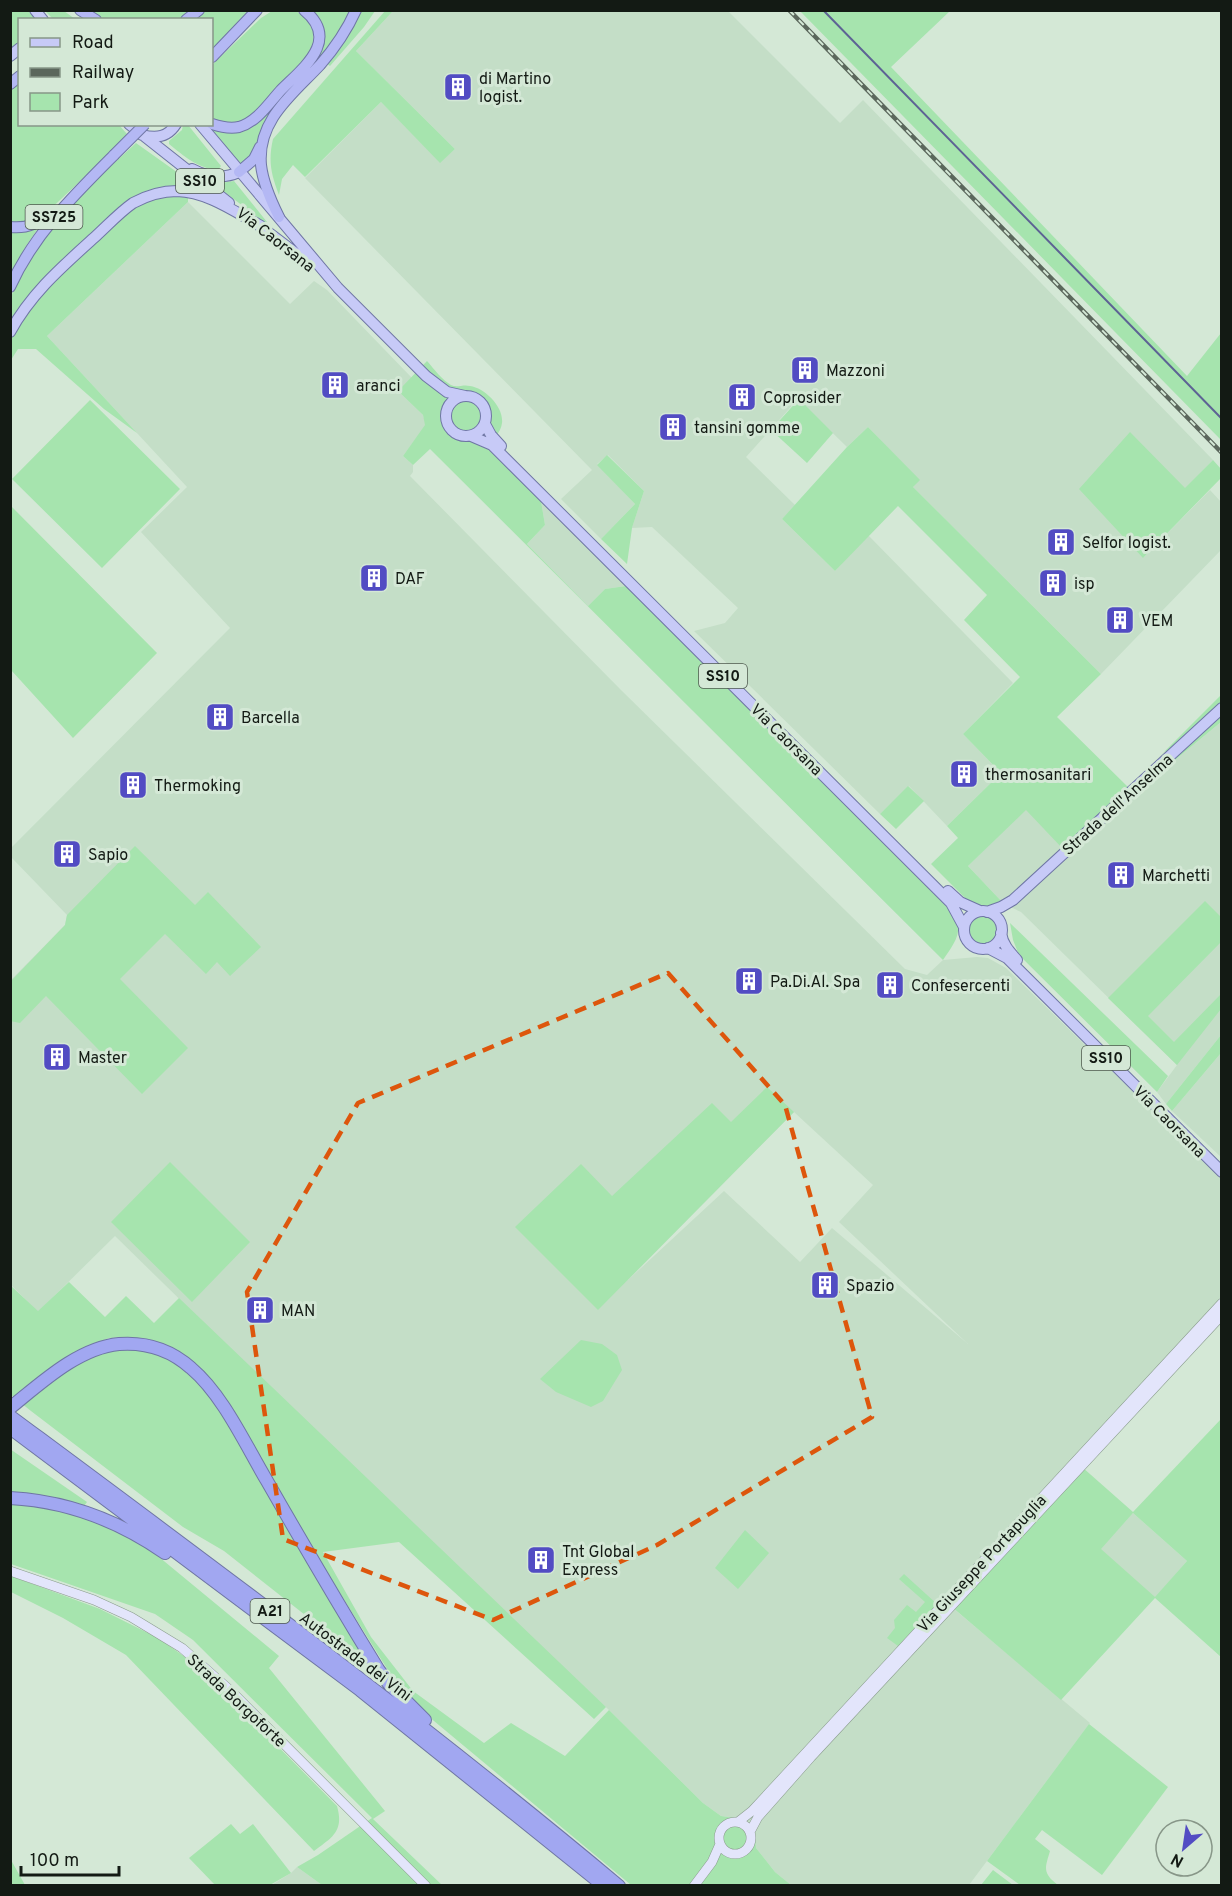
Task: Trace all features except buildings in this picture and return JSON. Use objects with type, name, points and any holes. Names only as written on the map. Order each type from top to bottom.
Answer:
[{"type":"highway","points":[[79,10],[93,18]]},
{"type":"highway","points":[[213,56],[257,10]]},
{"type":"highway","points":[[237,31],[266,10]]},
{"type":"highway","points":[[213,124],[232,128],[246,124],[258,115],[309,63],[317,51],[319,37],[315,23],[304,10]]},
{"type":"highway","points":[[239,172],[254,159],[278,108],[334,47],[356,10]]},
{"type":"highway","name":"SS725","points":[[10,287],[28,252],[46,227],[113,156],[136,128]]},
{"type":"highway","points":[[264,136],[261,154],[262,173],[279,217]]},
{"type":"highway","points":[[10,227],[27,227],[41,221],[113,156]]},
{"type":"highway","points":[[10,1408],[45,1380],[90,1353],[110,1345],[145,1345],[158,1348],[170,1353],[191,1368],[209,1388],[228,1416],[383,1676],[418,1714],[480,1765],[527,1810]]},
{"type":"highway","name":"Autostrada dei Vini","points":[[10,1416],[350,1671],[527,1810],[619,1886]]},
{"type":"highway","name":"Autostrada dei Vini","points":[[10,1428],[460,1769],[604,1886]]},
{"type":"highway","points":[[10,1498],[35,1500],[73,1508],[111,1522],[158,1548],[261,1616]]},
{"type":"main road","points":[[136,128],[151,137],[162,136],[172,131],[175,126]]},
{"type":"main road","name":"SS10","points":[[202,126],[239,172]]},
{"type":"main road","name":"Via Caorsana","points":[[136,128],[158,149],[296,252],[338,288],[426,376]]},
{"type":"main road","points":[[158,149],[201,174],[223,176],[239,172]]},
{"type":"main road","name":"Via Caorsana","points":[[239,172],[338,288]]},
{"type":"main road","points":[[10,332],[42,285],[125,210],[147,197],[175,191],[194,193],[215,201],[261,226]]},
{"type":"main road","name":"SS10","points":[[426,376],[447,392],[465,396]]},
{"type":"main road","name":"SS10","points":[[426,376],[441,398],[446,412]]},
{"type":"main road","points":[[465,396],[482,403],[486,414],[484,424],[477,433],[471,436],[459,435],[447,422],[446,412],[453,401],[465,396]]},
{"type":"main road","name":"Via Caorsana","points":[[484,424],[495,440],[948,891],[960,902],[984,912]]},
{"type":"main road","name":"Via Caorsana","points":[[471,436],[492,445],[951,903],[964,927]]},
{"type":"main road","name":"Strada dell'Anselma","points":[[984,912],[1001,907],[1013,900],[1221,708]]},
{"type":"main road","name":"Strada dell'Anselma","points":[[1001,928],[1013,900]]},
{"type":"main road","points":[[964,927],[970,916],[984,912]]},
{"type":"main road","name":"SS10","points":[[984,912],[993,914],[1001,928]]},
{"type":"main road","name":"SS10","points":[[964,927],[964,934],[971,945],[977,948],[988,948]]},
{"type":"main road","points":[[988,948],[997,943],[1001,928]]},
{"type":"main road","name":"Via Caorsana","points":[[1001,928],[1003,942],[1007,949],[1221,1163]]},
{"type":"main road","name":"Via Caorsana","points":[[988,948],[1007,958],[1221,1172]]},
{"type":"main road","name":"Via Giuseppe Portapuglia","points":[[738,1822],[1221,1303]]},
{"type":"main road","name":"Via Giuseppe Portapuglia","points":[[750,1832],[758,1817],[804,1765],[1221,1315]]},
{"type":"main road","name":"Strada Borgoforte","points":[[10,1571],[94,1600],[131,1617],[182,1648],[232,1692],[426,1886]]},
{"type":"main road","points":[[694,1885],[712,1862],[720,1844],[719,1837],[723,1826],[730,1822],[746,1825],[752,1840],[748,1848],[740,1854],[730,1854],[712,1862]]},
{"type":"main road","points":[[720,1844],[730,1854]]},
{"type":"highlighted area","points":[[668,973],[785,1105],[872,1417],[657,1545],[493,1620],[283,1539],[247,1292],[358,1103]]},
{"type":"shaded area","points":[[393,11],[728,11],[840,123],[863,100],[1213,460],[1185,489],[1143,558],[1210,490],[1221,502],[1221,550],[1101,674],[913,487],[919,480],[868,427],[847,447],[798,399],[746,457],[795,505],[782,519],[835,571],[868,535],[1013,683],[963,734],[1001,773],[947,826],[909,786],[880,814],[694,631],[725,623],[738,608],[652,527],[632,528],[644,491],[608,455],[597,464],[635,504],[601,539],[561,499],[592,470],[305,178],[381,102],[440,162],[455,149],[356,51]]},
{"type":"shaded area","points":[[188,202],[290,304],[314,281],[327,290],[412,378],[398,391],[423,415],[426,425],[403,456],[413,465],[413,472],[410,476],[621,690],[905,969],[927,975],[943,960],[977,957],[988,958],[1006,968],[1221,1177],[1221,1297],[1087,1455],[948,1604],[1090,1723],[969,1885],[791,1885],[775,1872],[756,1848],[755,1837],[735,1818],[721,1816],[703,1803],[609,1710],[398,1513],[115,1236],[38,1312],[11,1285],[10,981],[65,925],[67,915],[11,857],[11,848],[230,628],[141,532],[187,487],[47,336]],"holes":[[[794,1112],[873,1185],[839,1222],[968,1344],[832,1228],[800,1262],[724,1191],[628,1280]]]},
{"type":"shaded area","points":[[541,501],[626,586],[605,589],[588,606],[527,544],[545,525]]},
{"type":"shaded area","points":[[1221,722],[1221,1035],[1166,1104],[1157,1092],[1177,1065],[1021,912],[1004,904],[968,866],[1026,809],[1063,848],[1129,788],[1165,751],[1175,760]]},
{"type":"shaded area","points":[[1221,1053],[1221,1157],[1172,1111]]},
{"type":"shaded area","points":[[1133,1513],[1187,1561],[1155,1598],[1100,1549]]},
{"type":"shaded area","points":[[297,1867],[322,1885],[270,1886],[291,1873]]},
{"type":"green space","points":[[11,11],[28,11],[35,18],[18,18],[18,46],[11,53]]},
{"type":"green space","points":[[45,11],[64,11],[74,18],[52,18]]},
{"type":"green space","points":[[89,11],[193,11],[182,18],[101,18]]},
{"type":"green space","points":[[204,11],[250,11],[213,48],[213,18],[195,18]]},
{"type":"green space","points":[[272,11],[296,11],[306,18],[314,32],[312,53],[248,120],[228,125],[213,120],[213,64],[261,18]]},
{"type":"green space","points":[[309,11],[352,11],[253,154],[241,166],[208,127],[234,131],[320,51]]},
{"type":"green space","points":[[359,11],[375,11],[330,66],[326,63]]},
{"type":"green space","points":[[385,11],[393,11],[356,51],[455,149],[440,163],[381,102],[305,177],[293,165],[282,179],[279,195],[271,167],[273,139]]},
{"type":"green space","points":[[800,11],[950,11],[891,67],[1187,376],[1221,333],[1221,440]]},
{"type":"green space","points":[[18,81],[18,126],[120,126],[127,134],[42,217],[35,221],[11,224],[10,89]]},
{"type":"green space","points":[[183,126],[189,126],[221,166],[218,170],[197,164],[169,144],[169,141],[182,130]]},
{"type":"green space","points":[[136,143],[202,190],[139,197],[11,326],[11,298],[19,276],[46,233],[100,176]]},
{"type":"green space","points":[[234,181],[267,222],[214,184]]},
{"type":"green space","points":[[159,196],[188,196],[188,202],[47,336],[137,433],[104,409],[36,349],[18,349],[11,360],[11,339],[32,302],[134,207]]},
{"type":"green space","points":[[11,230],[37,230],[11,274]]},
{"type":"green space","points":[[427,361],[451,385],[482,390],[497,405],[502,417],[501,427],[486,447],[541,501],[545,525],[527,544],[588,606],[605,589],[626,586],[956,916],[958,934],[943,960],[430,449],[413,465],[403,456],[425,425],[423,415],[398,391]]},
{"type":"green space","points":[[799,399],[833,433],[807,463],[771,430]]},
{"type":"green space","points":[[90,400],[180,489],[102,568],[12,479]]},
{"type":"green space","points":[[868,427],[920,480],[913,487],[1101,674],[1057,717],[1129,788],[1063,849],[1026,810],[968,866],[1004,904],[983,908],[968,901],[931,864],[958,838],[947,826],[1001,773],[963,734],[1020,677],[964,620],[987,595],[898,506],[835,571],[782,519]]},
{"type":"green space","points":[[1130,432],[1185,488],[1213,460],[1221,469],[1221,478],[1143,558],[1079,489]]},
{"type":"green space","points":[[607,455],[644,491],[632,528],[627,564],[601,539],[635,504],[597,465]]},
{"type":"green space","points":[[11,506],[157,653],[73,738],[11,670]]},
{"type":"green space","points":[[1221,695],[1221,722],[1175,760],[1165,751]]},
{"type":"green space","points":[[908,786],[924,801],[896,829],[880,814]]},
{"type":"green space","points":[[135,846],[195,905],[208,892],[261,947],[230,976],[217,962],[206,974],[165,934],[120,979],[188,1048],[142,1094],[46,996],[20,1023],[10,1021],[11,981],[65,925],[67,915]]},
{"type":"green space","points":[[1205,901],[1221,917],[1221,942],[1148,1016],[1174,1042],[1221,994],[1221,1009],[1177,1065],[1108,998]]},
{"type":"green space","points":[[982,914],[994,918],[998,930],[994,942],[982,946],[970,942],[966,930],[970,918]]},
{"type":"green space","points":[[1010,923],[1168,1076],[1157,1092],[1019,955]]},
{"type":"green space","points":[[1221,1035],[1221,1053],[1172,1111],[1166,1104]]},
{"type":"green space","points":[[767,1087],[794,1112],[598,1310],[515,1227],[581,1164],[612,1196],[712,1103],[731,1122]]},
{"type":"green space","points":[[170,1162],[250,1242],[192,1302],[111,1222]]},
{"type":"green space","points":[[69,1282],[105,1317],[126,1296],[154,1323],[179,1298],[606,1707],[594,1719],[399,1542],[323,1552],[371,1637],[413,1691],[484,1743],[511,1723],[565,1756],[609,1710],[703,1803],[721,1816],[735,1818],[748,1824],[755,1837],[756,1848],[775,1872],[791,1885],[631,1885],[404,1696],[307,1540],[232,1413],[200,1368],[180,1353],[161,1343],[146,1339],[109,1338],[92,1345],[41,1375],[48,1385],[95,1353],[124,1345],[144,1347],[178,1364],[207,1393],[230,1427],[371,1667],[224,1551],[183,1527],[11,1395],[10,1285],[38,1311]]},
{"type":"green space","points":[[581,1340],[602,1344],[617,1355],[622,1370],[603,1401],[591,1407],[556,1392],[540,1379]]},
{"type":"green space","points":[[1221,1419],[1221,1657],[1155,1598],[1061,1700],[952,1607],[1082,1467],[1133,1512]],"holes":[[[1133,1513],[1187,1561],[1155,1597],[1101,1549]]]},
{"type":"green space","points":[[10,1449],[87,1502],[84,1506],[11,1494]]},
{"type":"green space","points":[[11,1504],[72,1512],[117,1530],[153,1552],[279,1656],[269,1668],[385,1811],[373,1819],[442,1885],[322,1885],[297,1867],[372,1818],[193,1640],[155,1614],[11,1564]]},
{"type":"green space","points":[[745,1530],[769,1553],[738,1589],[715,1568]]},
{"type":"green space","points":[[904,1574],[937,1604],[898,1646],[887,1638],[895,1628],[894,1620],[907,1605],[916,1612],[925,1602],[899,1579]]},
{"type":"green space","points":[[11,1576],[100,1609],[158,1638],[185,1657],[214,1682],[337,1806],[339,1822],[335,1833],[314,1851],[126,1655],[63,1618],[11,1592]]},
{"type":"green space","points":[[1089,1724],[1168,1787],[1102,1875],[1042,1830],[1035,1839],[1050,1851],[1046,1870],[1049,1877],[1058,1885],[1020,1885],[987,1861]]},
{"type":"green space","points":[[231,1824],[240,1834],[253,1824],[291,1873],[270,1885],[215,1885],[189,1858]]},
{"type":"green space","points":[[11,1860],[25,1885],[11,1885]]},
{"type":"green space","points":[[993,1870],[1013,1885],[981,1885]]},
{"type":"waterway","points":[[823,10],[1222,419]]},
{"type":"railway","points":[[789,10],[1222,453]]},
{"type":"place","name":"di Martino logist.","points":[[458,87]]},
{"type":"place","name":"Mazzoni","points":[[805,370]]},
{"type":"place","name":"aranci","points":[[335,385]]},
{"type":"place","name":"Coprosider","points":[[742,397]]},
{"type":"place","name":"tansini gomme","points":[[673,427]]},
{"type":"place","name":"Selfor logist.","points":[[1061,542]]},
{"type":"place","name":"DAF","points":[[374,578]]},
{"type":"place","name":"isp","points":[[1053,583]]},
{"type":"place","name":"VEM","points":[[1120,620]]},
{"type":"place","name":"Barcella","points":[[220,717]]},
{"type":"place","name":"thermosanitari","points":[[964,774]]},
{"type":"place","name":"Thermoking","points":[[133,785]]},
{"type":"place","name":"Sapio","points":[[67,854]]},
{"type":"place","name":"Marchetti","points":[[1121,875]]},
{"type":"place","name":"Pa.Di.Al. Spa","points":[[749,981]]},
{"type":"place","name":"Confesercenti","points":[[890,985]]},
{"type":"place","name":"Master","points":[[57,1057]]},
{"type":"place","name":"Spazio","points":[[825,1285]]},
{"type":"place","name":"MAN","points":[[260,1310]]},
{"type":"place","name":"Tnt Global Express","points":[[541,1560]]}]
